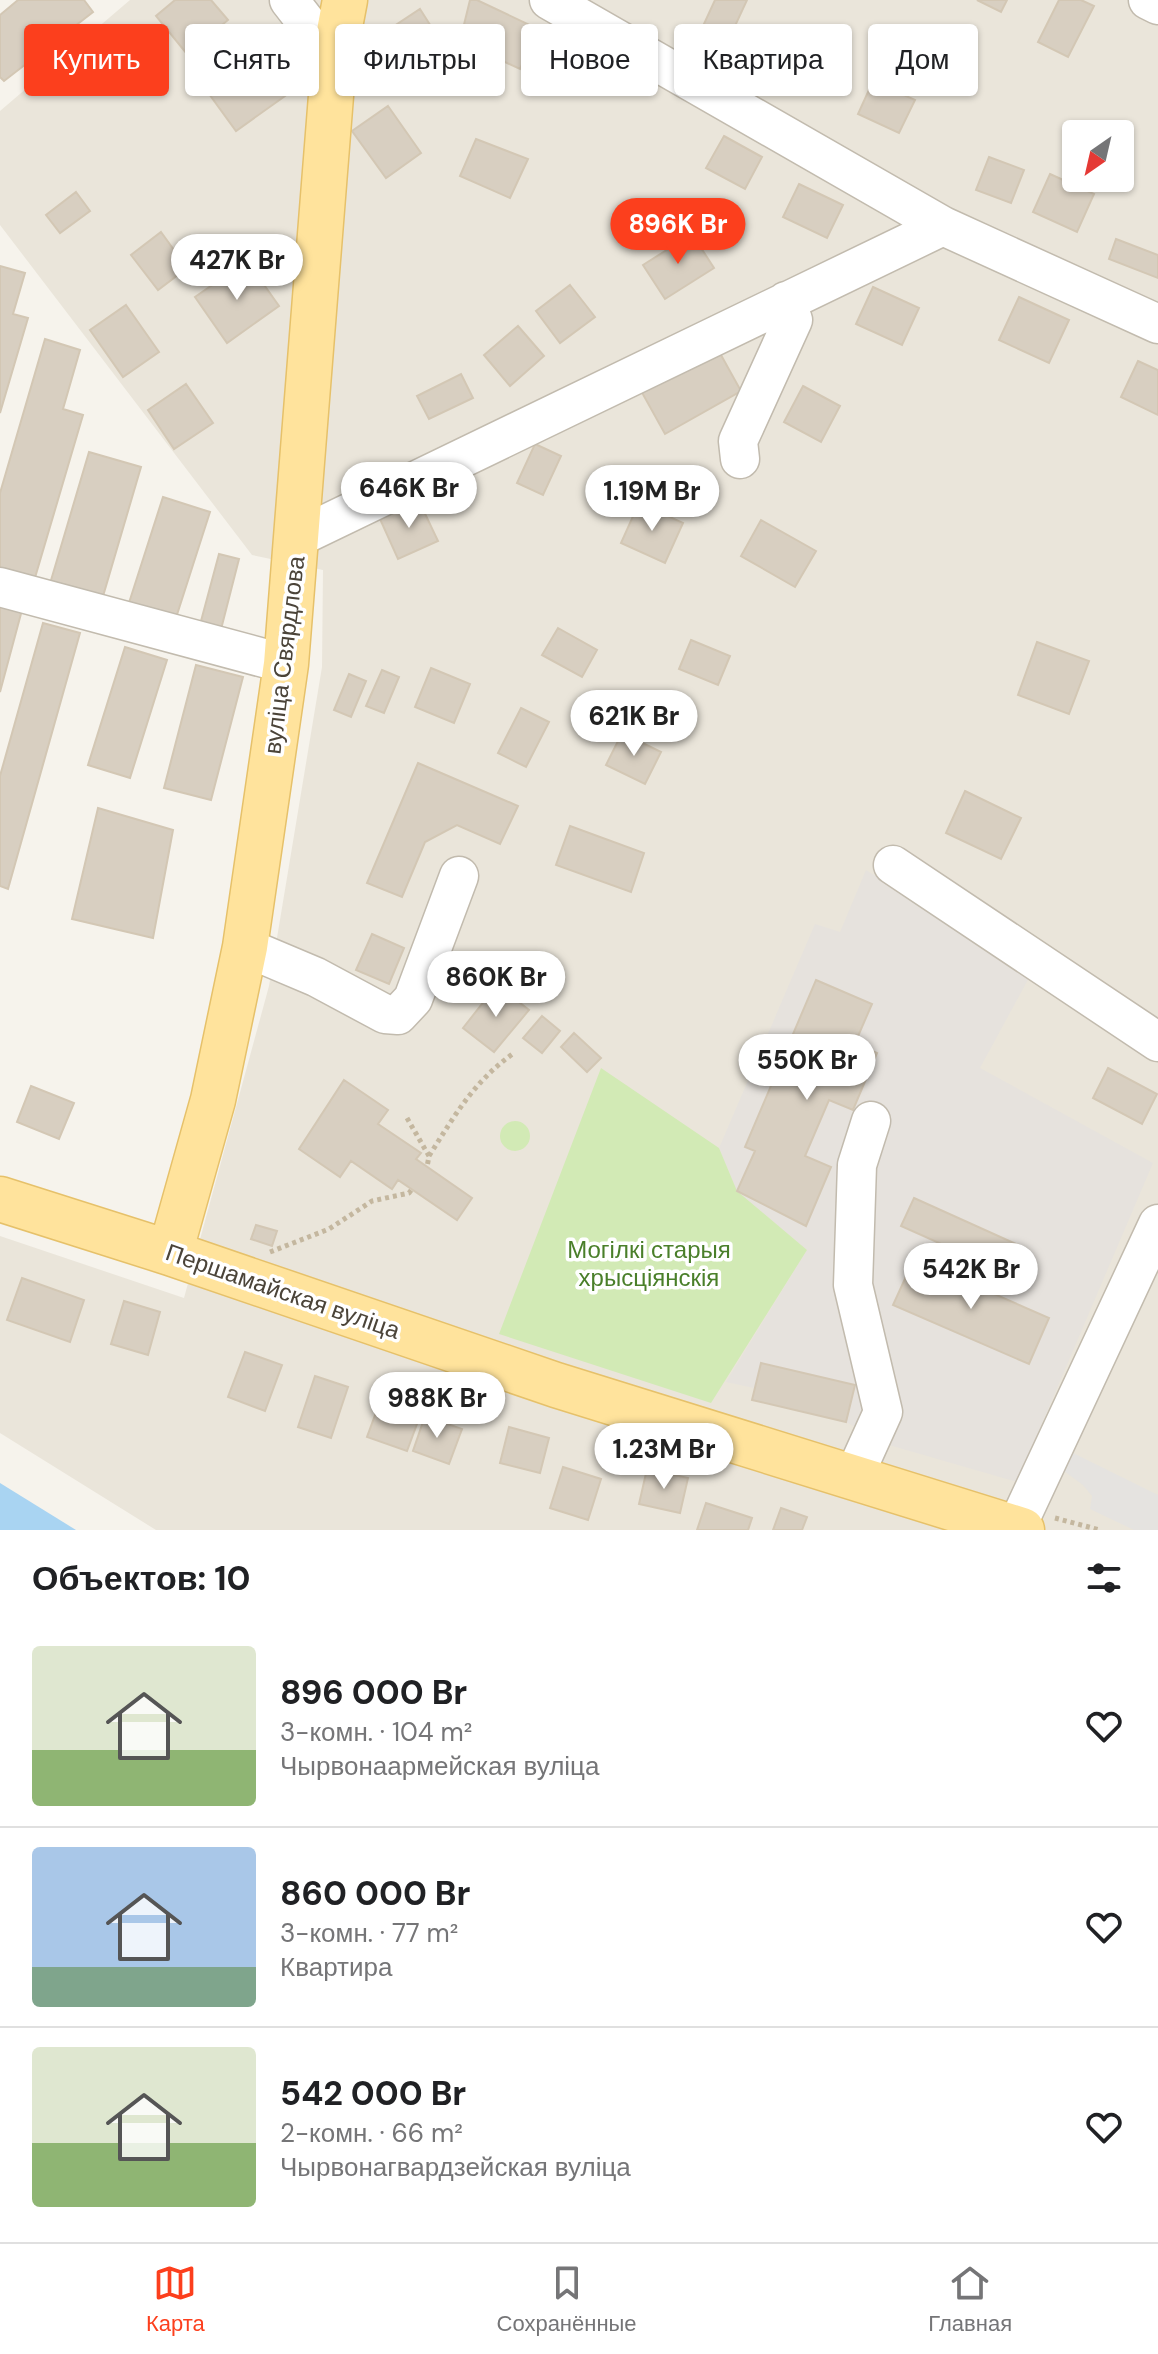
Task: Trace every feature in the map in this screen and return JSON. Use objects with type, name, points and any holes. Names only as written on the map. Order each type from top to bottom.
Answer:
[{"type":"main road","name":"вуліца Свярдлова","points":[[170,1253],[213,1100],[245,947],[286,664],[334,58],[345,0]]},
{"type":"main road","name":"Першамайская вуліца","points":[[0,1199],[170,1253],[556,1385],[854,1476],[1027,1524]]},
{"type":"street","points":[[289,0],[334,58]]},
{"type":"street","points":[[549,0],[943,226],[1158,324]]},
{"type":"street","points":[[1148,0],[1158,5]]},
{"type":"street","points":[[297,538],[943,226]]},
{"type":"street","points":[[740,459],[738,441],[793,320],[786,301]]},
{"type":"street","points":[[0,587],[286,664]]},
{"type":"street","points":[[893,865],[1158,1042]]},
{"type":"street","points":[[245,947],[316,977],[385,1014],[398,1015],[413,999],[459,876]]},
{"type":"street","points":[[854,1476],[883,1412],[853,1285],[857,1165],[871,1121]]},
{"type":"street","points":[[1027,1524],[1158,1224]]},
{"type":"path","points":[[427,1167],[429,1156],[468,1094],[514,1053]]},
{"type":"path","points":[[407,1118],[429,1156]]},
{"type":"path","points":[[267,1258],[270,1250],[329,1229],[372,1201],[409,1193],[412,1189]]},
{"type":"path","points":[[1027,1524],[1100,1530]]},
{"type":"shaded area","points":[[130,0],[1158,0],[1158,1530],[156,1530],[0,1433],[0,1236],[184,1298],[269,986],[322,667],[323,570],[252,555],[0,225],[0,111],[24,91],[24,96],[169,96],[169,24],[102,24]]},
{"type":"shaded area","points":[[866,870],[1030,976],[980,1068],[1153,1163],[1017,1482],[889,1445],[846,1422],[752,1400],[754,1388],[726,1382],[807,1250],[737,1191],[719,1148],[815,924],[840,932]]},
{"type":"shaded area","points":[[1071,1452],[1158,1495],[1158,1530],[1134,1530],[1090,1509],[1092,1496],[1064,1471]]},
{"type":"green space","name":"Могілкі старыя хрысціянскія","points":[[601,1068],[719,1148],[737,1191],[807,1250],[711,1403],[499,1334]]},
{"type":"green space","points":[[515,1121],[526,1125],[530,1136],[526,1147],[515,1151],[504,1147],[500,1136],[504,1125]]},
{"type":"water","points":[[0,1483],[76,1530],[0,1530]]},
{"type":"building","points":[[18,0],[84,0],[93,12],[78,24],[24,24],[24,65],[4,81],[0,77],[0,15]]},
{"type":"building","points":[[175,0],[211,0],[228,20],[223,24],[185,24],[185,52],[169,32],[169,24],[163,24],[156,16]]},
{"type":"building","points":[[470,0],[477,0],[527,24],[521,24],[520,69],[505,62],[505,24],[464,24]]},
{"type":"building","points":[[715,0],[747,0],[736,24],[704,24]]},
{"type":"building","points":[[977,0],[1007,0],[1001,12]]},
{"type":"building","points":[[1059,0],[1081,0],[1094,6],[1068,57],[1038,42]]},
{"type":"building","points":[[420,9],[430,24],[397,24]]},
{"type":"building","points":[[868,92],[868,96],[906,96],[915,100],[899,133],[858,114]]},
{"type":"building","points":[[211,96],[285,96],[236,131]]},
{"type":"building","points":[[388,106],[421,153],[386,178],[352,131]]},
{"type":"building","points":[[724,136],[762,157],[745,189],[706,168]]},
{"type":"building","points":[[476,139],[528,159],[510,198],[460,176]]},
{"type":"building","points":[[989,157],[1024,170],[1011,203],[976,190]]},
{"type":"building","points":[[1050,174],[1062,179],[1062,192],[1094,194],[1077,232],[1033,212]]},
{"type":"building","points":[[799,184],[843,205],[827,238],[783,217]]},
{"type":"building","points":[[76,192],[90,211],[60,233],[46,215]]},
{"type":"building","points":[[161,232],[187,268],[158,290],[131,255]]},
{"type":"building","points":[[692,234],[714,268],[665,299],[643,265]]},
{"type":"building","points":[[1116,239],[1158,255],[1158,278],[1109,259]]},
{"type":"building","points":[[247,261],[279,306],[227,343],[195,297]]},
{"type":"building","points":[[0,266],[25,273],[13,314],[28,318],[0,413]]},
{"type":"building","points":[[570,285],[595,317],[560,343],[536,311]]},
{"type":"building","points":[[873,287],[919,308],[902,345],[856,324]]},
{"type":"building","points":[[1019,297],[1069,320],[1049,363],[999,340]]},
{"type":"building","points":[[126,305],[159,352],[123,377],[90,330]]},
{"type":"building","points":[[518,326],[544,356],[510,386],[484,355]]},
{"type":"building","points":[[45,339],[80,350],[63,409],[83,415],[34,581],[0,571],[0,493]]},
{"type":"building","points":[[716,346],[741,391],[665,434],[640,389]]},
{"type":"building","points":[[1138,361],[1158,370],[1158,415],[1121,397]]},
{"type":"building","points":[[461,374],[473,398],[429,419],[417,396]]},
{"type":"building","points":[[186,384],[213,423],[174,449],[148,410]]},
{"type":"building","points":[[803,386],[840,406],[821,442],[784,422]]},
{"type":"building","points":[[535,444],[561,456],[543,495],[517,483]]},
{"type":"building","points":[[89,452],[141,467],[101,603],[49,587]]},
{"type":"building","points":[[163,497],[210,512],[174,624],[127,609]]},
{"type":"building","points":[[419,501],[438,541],[398,559],[380,519]]},
{"type":"building","points":[[639,503],[683,523],[665,563],[621,543]]},
{"type":"building","points":[[761,520],[816,551],[795,587],[741,556]]},
{"type":"building","points":[[219,554],[239,559],[218,641],[197,636]]},
{"type":"building","points":[[0,604],[22,610],[0,692]]},
{"type":"building","points":[[43,623],[80,633],[8,889],[0,886],[0,776]]},
{"type":"building","points":[[558,628],[597,650],[582,677],[542,655]]},
{"type":"building","points":[[691,640],[730,656],[718,685],[679,669]]},
{"type":"building","points":[[1037,642],[1089,661],[1069,714],[1018,695]]},
{"type":"building","points":[[125,647],[167,660],[130,778],[88,765]]},
{"type":"building","points":[[196,665],[243,677],[211,800],[164,788]]},
{"type":"building","points":[[431,668],[470,684],[454,723],[415,707]]},
{"type":"building","points":[[382,670],[399,677],[384,713],[366,706]]},
{"type":"building","points":[[349,674],[366,681],[351,717],[334,710]]},
{"type":"building","points":[[521,708],[549,722],[526,767],[498,753]]},
{"type":"building","points":[[622,733],[661,752],[645,784],[606,765]]},
{"type":"building","points":[[418,763],[518,806],[500,844],[457,825],[425,842],[402,897],[367,883]]},
{"type":"building","points":[[965,791],[1021,818],[1001,859],[946,833]]},
{"type":"building","points":[[98,808],[173,830],[153,938],[72,919]]},
{"type":"building","points":[[570,826],[644,853],[631,892],[556,865]]},
{"type":"building","points":[[372,934],[404,948],[389,984],[356,970]]},
{"type":"building","points":[[816,980],[872,1004],[855,1043],[877,1053],[853,1110],[829,1100],[805,1156],[831,1167],[806,1226],[737,1191],[755,1151],[745,1147]]},
{"type":"building","points":[[497,985],[529,1010],[494,1052],[463,1028]]},
{"type":"building","points":[[542,1016],[560,1031],[542,1053],[523,1038]]},
{"type":"building","points":[[574,1033],[601,1058],[587,1072],[561,1047]]},
{"type":"building","points":[[1108,1068],[1157,1094],[1142,1124],[1093,1098]]},
{"type":"building","points":[[344,1080],[388,1110],[378,1124],[421,1153],[416,1159],[472,1198],[457,1220],[398,1180],[392,1189],[351,1161],[340,1177],[299,1149]]},
{"type":"building","points":[[31,1086],[74,1103],[59,1139],[17,1122]]},
{"type":"building","points":[[914,1198],[1025,1248],[1013,1276],[901,1226]]},
{"type":"building","points":[[256,1225],[277,1231],[272,1246],[251,1239]]},
{"type":"building","points":[[914,1259],[1049,1318],[1029,1364],[893,1305]]},
{"type":"building","points":[[22,1278],[84,1300],[70,1342],[7,1320]]},
{"type":"building","points":[[124,1301],[160,1312],[148,1355],[111,1344]]},
{"type":"building","points":[[245,1352],[282,1365],[265,1411],[228,1397]]},
{"type":"building","points":[[761,1363],[855,1385],[846,1422],[752,1400]]},
{"type":"building","points":[[315,1376],[348,1387],[331,1438],[298,1427]]},
{"type":"building","points":[[381,1399],[421,1413],[407,1451],[367,1437]]},
{"type":"building","points":[[425,1416],[462,1429],[449,1464],[413,1451]]},
{"type":"building","points":[[509,1427],[549,1438],[540,1473],[500,1463]]},
{"type":"building","points":[[563,1467],[601,1479],[588,1520],[550,1508]]},
{"type":"building","points":[[647,1469],[688,1478],[680,1513],[639,1504]]},
{"type":"building","points":[[706,1503],[752,1518],[748,1530],[697,1530]]},
{"type":"building","points":[[781,1508],[807,1517],[802,1530],[773,1530]]}]
